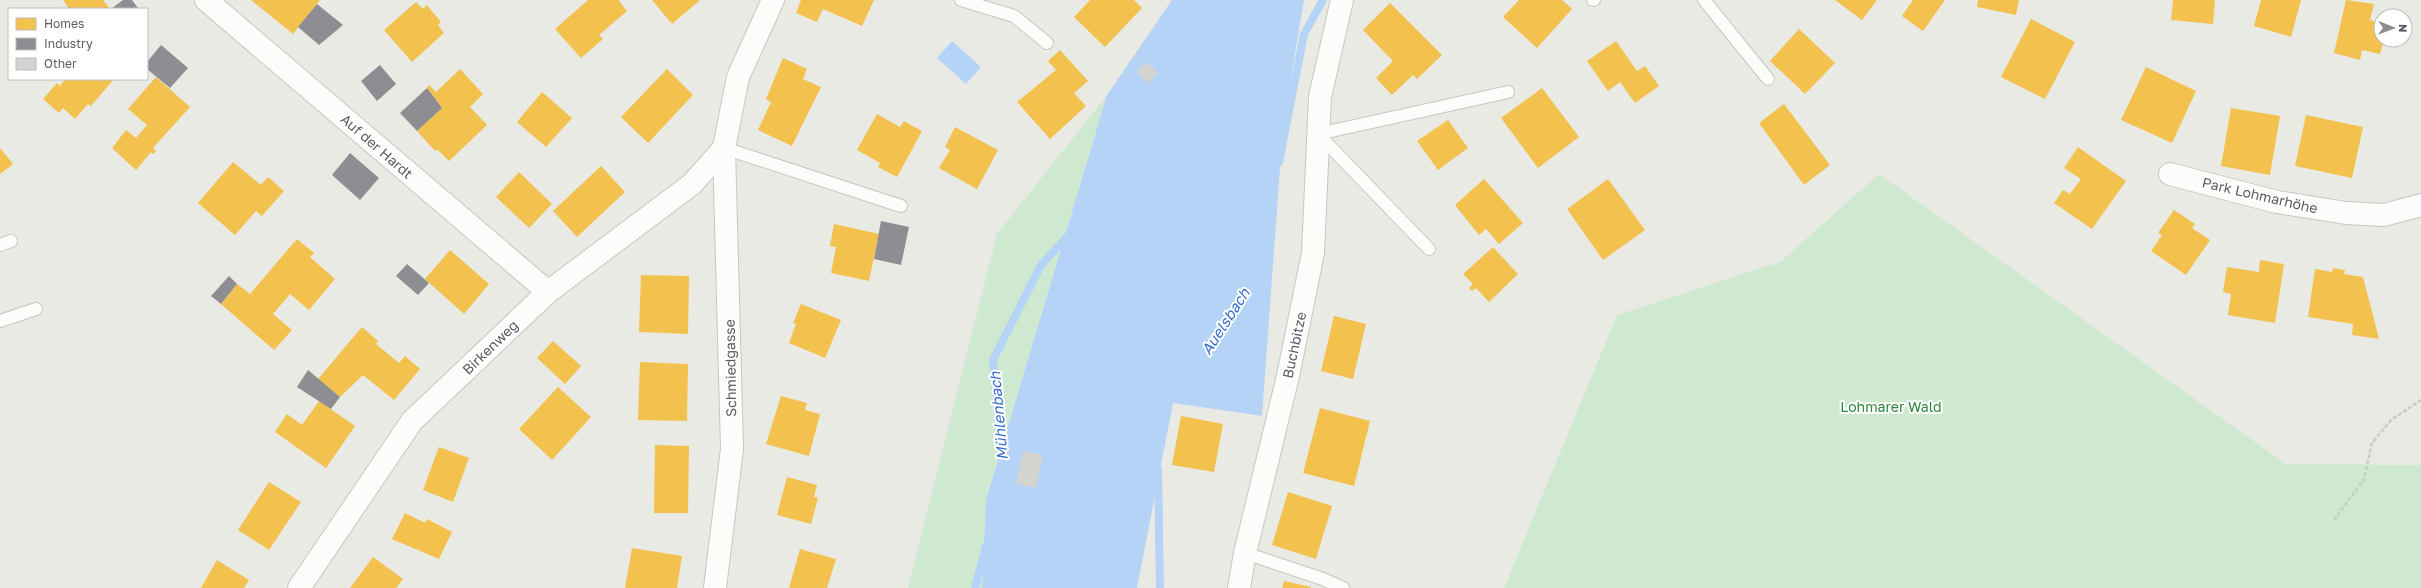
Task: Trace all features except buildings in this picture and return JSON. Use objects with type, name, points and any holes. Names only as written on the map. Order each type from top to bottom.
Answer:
[{"type":"street","name":"Auf der Hardt","points":[[206,0],[548,292]]},
{"type":"street","name":"Schmiedgasse","points":[[715,588],[732,449],[724,148],[738,77],[773,0]]},
{"type":"street","name":"Buchbitze","points":[[1240,588],[1245,553],[1288,376],[1313,253],[1320,97],[1342,0]]},
{"type":"street","name":"Birkenweg","points":[[299,588],[412,421],[548,292],[692,184],[724,148]]},
{"type":"street","name":"Park Lohmarhöhe","points":[[2170,174],[2277,202],[2346,213],[2384,215],[2421,205]]},
{"type":"lane","points":[[961,0],[1014,16],[1047,43]]},
{"type":"lane","points":[[1704,0],[1768,79]]},
{"type":"lane","points":[[1318,134],[1508,92]]},
{"type":"lane","points":[[1318,134],[1429,249]]},
{"type":"lane","points":[[724,148],[901,206]]},
{"type":"lane","points":[[0,321],[36,309]]},
{"type":"lane","points":[[1245,553],[1323,579],[1343,588]]},
{"type":"path","points":[[2334,520],[2364,479],[2372,443],[2391,420],[2421,400]]},
{"type":"green space","points":[[1107,95],[986,500],[982,588],[908,588],[997,234]]},
{"type":"green space","name":"Lohmarer Wald","points":[[1879,174],[2286,464],[2421,465],[2421,588],[1504,588],[1617,315],[1780,262]]},
{"type":"water","points":[[1172,0],[1304,0],[1283,127],[1262,416],[1173,403],[1137,588],[982,588],[986,500],[1107,95]]},
{"type":"water","points":[[952,41],[981,67],[966,84],[937,58]]},
{"type":"waterway","name":"Auelsbach","points":[[1279,162],[1304,34],[1323,0]]},
{"type":"waterway","name":"Mühlenbach","points":[[1002,459],[993,360],[1041,265],[1070,234]]},
{"type":"waterway","name":"Auelsbach","points":[[1158,469],[1160,588]]},
{"type":"waterway","name":"Mühlenbach","points":[[975,588],[986,546]]}]
